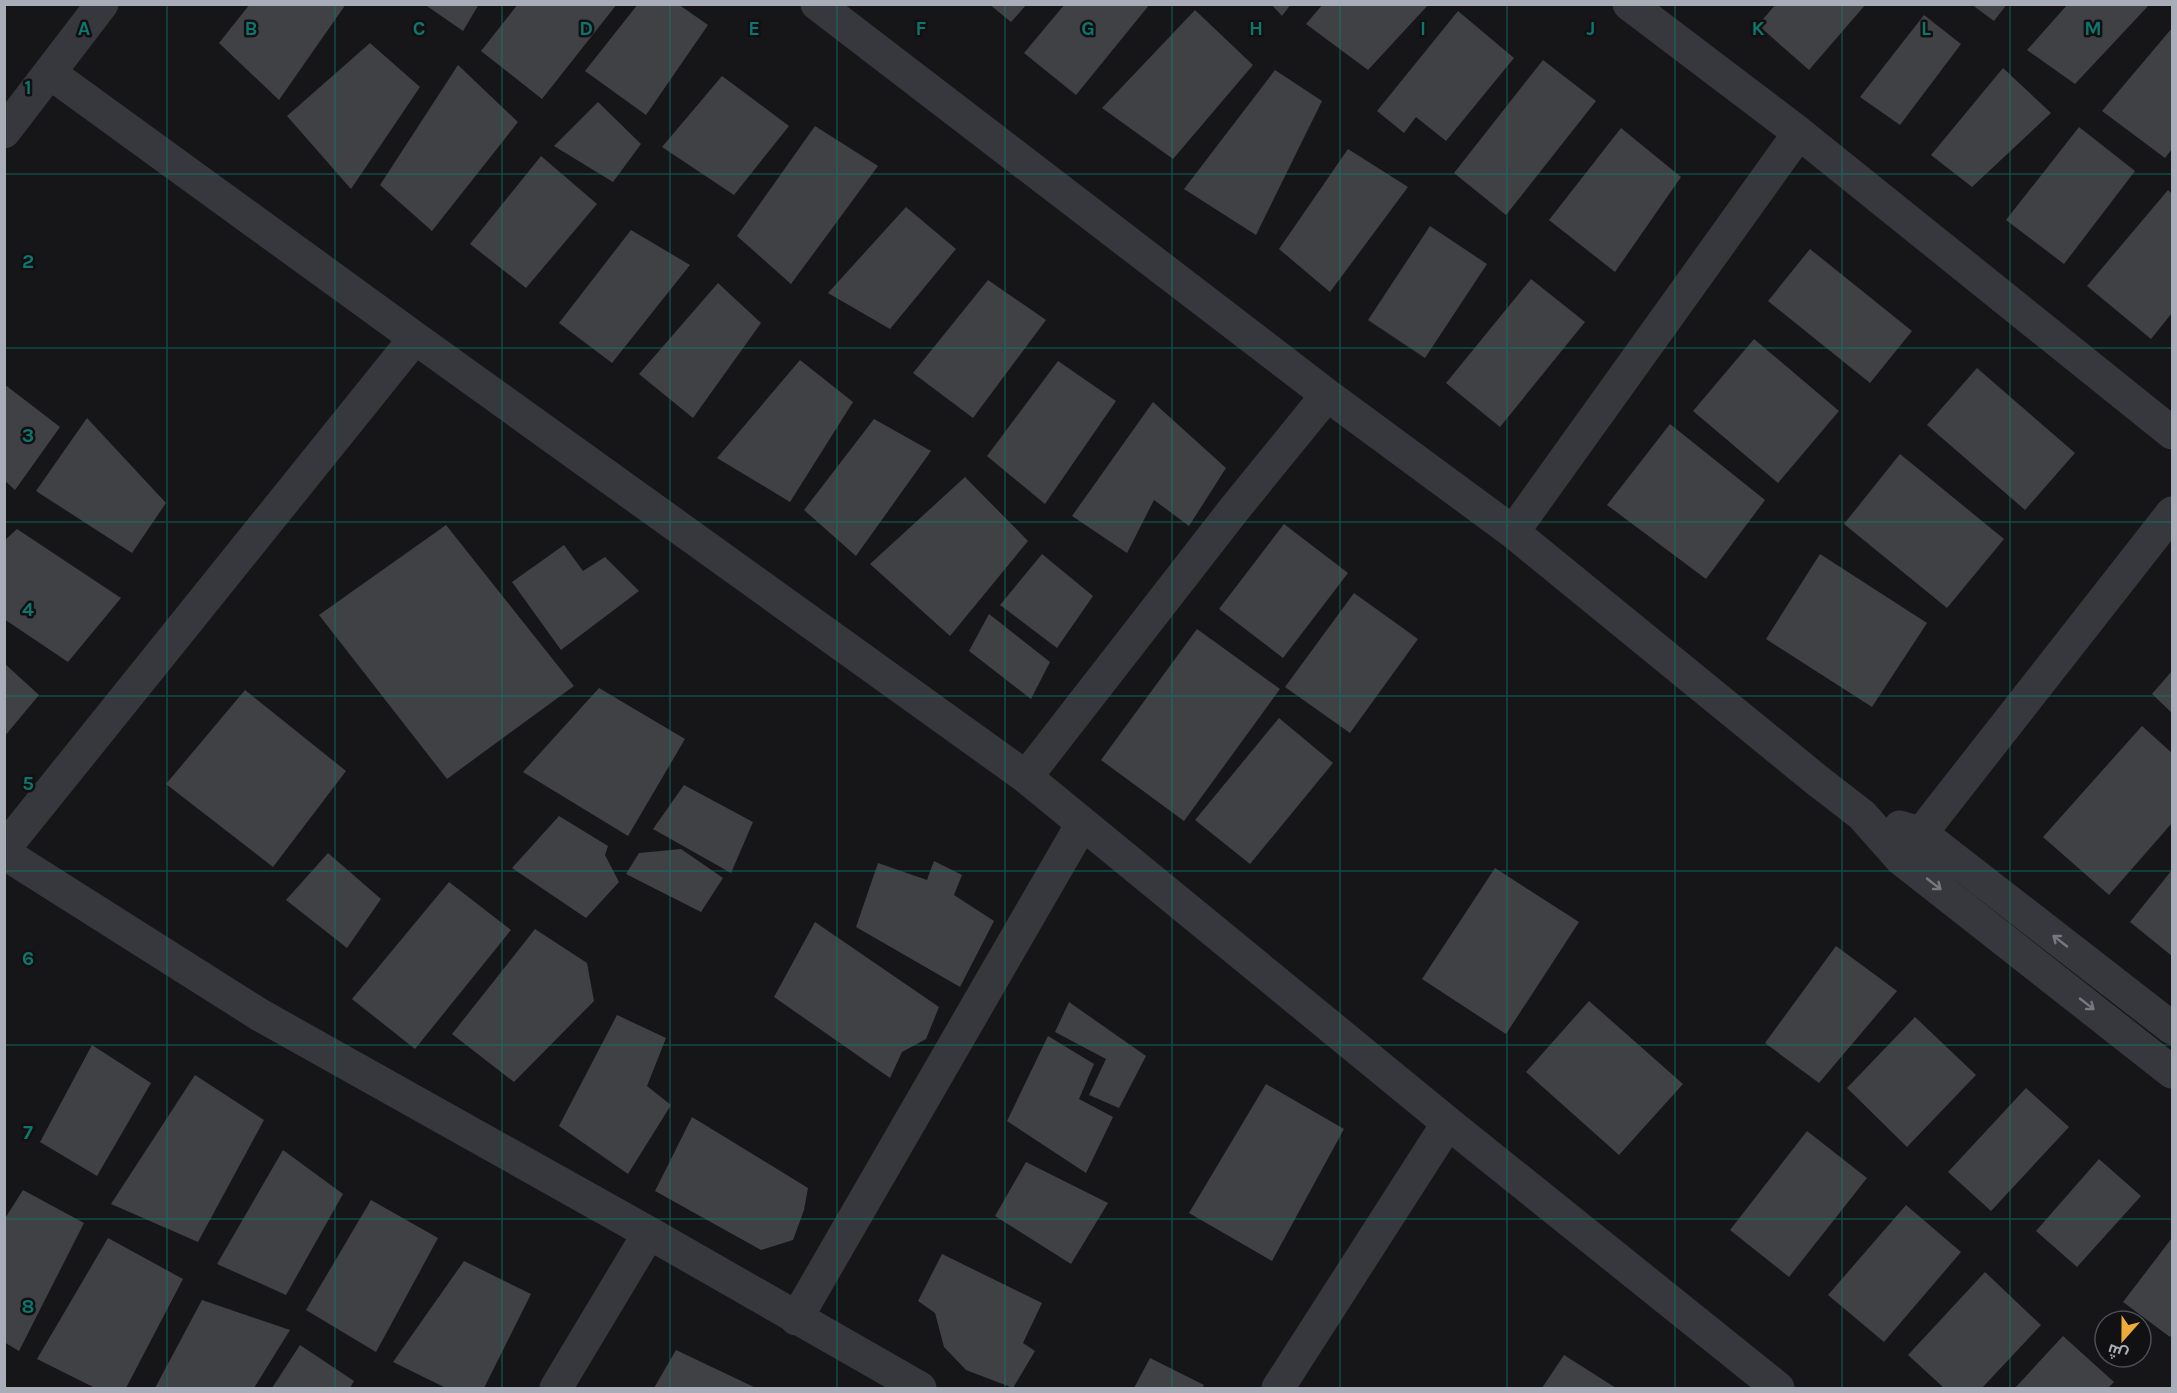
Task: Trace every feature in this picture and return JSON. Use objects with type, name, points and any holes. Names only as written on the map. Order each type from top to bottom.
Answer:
[{"type":"street","points":[[4,132],[102,4]]},
{"type":"street","points":[[817,4],[1327,395],[1513,531],[1862,815],[1901,860],[2172,1072]]},
{"type":"street","points":[[1629,4],[1799,133],[2172,433]]},
{"type":"street","points":[[50,73],[414,338],[1026,777],[1448,1123],[1778,1389]]},
{"type":"street","points":[[1513,531],[1799,133]]},
{"type":"street","points":[[414,338],[4,851],[260,1015],[649,1233],[920,1389]]},
{"type":"street","points":[[1026,777],[1232,512],[1327,395]]},
{"type":"street","points":[[1901,860],[2172,513]]},
{"type":"street","points":[[1862,815],[1921,833],[2172,1028]]},
{"type":"street","points":[[796,1319],[1082,824]]},
{"type":"street","points":[[1278,1389],[1448,1123]]},
{"type":"street","points":[[556,1389],[649,1233]]},
{"type":"building","points":[[250,4],[346,4],[279,100],[219,43]]},
{"type":"building","points":[[424,4],[479,4],[463,31]]},
{"type":"building","points":[[518,4],[617,4],[542,99],[481,51]]},
{"type":"building","points":[[638,4],[678,4],[708,25],[646,115],[585,71]]},
{"type":"building","points":[[989,4],[1027,4],[1011,22]]},
{"type":"building","points":[[1065,4],[1150,4],[1076,95],[1024,53]]},
{"type":"building","points":[[1271,4],[1291,4],[1282,16]]},
{"type":"building","points":[[1323,4],[1429,4],[1368,70],[1306,24]]},
{"type":"building","points":[[1776,4],[1866,4],[1809,70],[1758,25]]},
{"type":"building","points":[[1971,4],[2007,4],[1994,21]]},
{"type":"building","points":[[2067,5],[2149,5],[2075,84],[2027,50]]},
{"type":"building","points":[[1195,10],[1253,65],[1173,159],[1102,108]]},
{"type":"building","points":[[1458,11],[1514,58],[1446,141],[1416,117],[1404,133],[1377,111]]},
{"type":"building","points":[[1924,15],[1961,44],[1900,125],[1860,97]]},
{"type":"building","points":[[2172,28],[2172,149],[2165,158],[2102,111]]},
{"type":"building","points":[[370,43],[420,87],[351,189],[287,116]]},
{"type":"building","points":[[1543,60],[1596,101],[1506,215],[1454,173]]},
{"type":"building","points":[[458,65],[518,122],[432,231],[380,185]]},
{"type":"building","points":[[2003,68],[2051,113],[1972,187],[1931,155]]},
{"type":"building","points":[[1275,70],[1322,101],[1256,235],[1184,189]]},
{"type":"building","points":[[722,76],[789,126],[734,195],[662,147]]},
{"type":"building","points":[[598,102],[641,144],[613,182],[554,146]]},
{"type":"building","points":[[815,126],[878,166],[791,284],[737,236]]},
{"type":"building","points":[[2079,127],[2135,171],[2064,264],[2006,220]]},
{"type":"building","points":[[1621,128],[1681,177],[1615,272],[1549,220]]},
{"type":"building","points":[[1348,149],[1408,187],[1330,292],[1279,249]]},
{"type":"building","points":[[541,156],[597,204],[526,288],[470,244]]},
{"type":"building","points":[[2168,190],[2172,194],[2172,313],[2151,339],[2087,286]]},
{"type":"building","points":[[906,207],[956,249],[890,329],[828,293]]},
{"type":"building","points":[[1430,226],[1487,264],[1425,358],[1368,320]]},
{"type":"building","points":[[631,230],[690,265],[612,363],[559,323]]},
{"type":"building","points":[[1810,249],[1912,331],[1870,383],[1768,301]]},
{"type":"building","points":[[1531,279],[1585,322],[1500,427],[1446,383]]},
{"type":"building","points":[[988,280],[1046,320],[973,418],[913,373]]},
{"type":"building","points":[[718,283],[761,323],[693,418],[639,374]]},
{"type":"building","points":[[1754,339],[1839,411],[1778,483],[1693,411]]},
{"type":"building","points":[[800,360],[853,402],[790,502],[717,458]]},
{"type":"building","points":[[1058,361],[1116,401],[1045,504],[987,456]]},
{"type":"building","points":[[1977,368],[2075,453],[2025,510],[1927,425]]},
{"type":"building","points":[[4,384],[60,427],[15,490],[4,480]]},
{"type":"building","points":[[1153,402],[1226,468],[1189,526],[1154,500],[1127,553],[1072,516]]},
{"type":"building","points":[[87,418],[166,503],[132,553],[36,491]]},
{"type":"building","points":[[874,419],[931,451],[856,556],[804,510]]},
{"type":"building","points":[[1670,424],[1765,500],[1706,579],[1607,505]]},
{"type":"building","points":[[1900,454],[2004,539],[1947,608],[1844,524]]},
{"type":"building","points":[[965,477],[1028,541],[950,636],[870,564]]},
{"type":"building","points":[[1284,524],[1348,573],[1283,658],[1219,609]]},
{"type":"building","points":[[446,525],[574,686],[447,779],[319,615]]},
{"type":"building","points":[[17,529],[121,598],[68,662],[4,619],[4,541]]},
{"type":"building","points":[[564,545],[583,571],[605,557],[639,591],[561,650],[512,582]]},
{"type":"building","points":[[1042,554],[1093,596],[1057,648],[1000,605]]},
{"type":"building","points":[[1820,554],[1927,623],[1872,707],[1766,639]]},
{"type":"building","points":[[1354,593],[1418,639],[1350,733],[1285,687]]},
{"type":"building","points":[[989,614],[1050,662],[1031,699],[969,651]]},
{"type":"building","points":[[1197,629],[1280,689],[1184,821],[1101,760]]},
{"type":"building","points":[[4,663],[39,695],[4,737]]},
{"type":"building","points":[[2172,671],[2172,713],[2152,694]]},
{"type":"building","points":[[599,688],[685,739],[628,836],[523,772]]},
{"type":"building","points":[[245,690],[346,771],[273,867],[166,784]]},
{"type":"building","points":[[1279,718],[1333,763],[1250,864],[1195,820]]},
{"type":"building","points":[[2142,726],[2172,753],[2172,823],[2109,895],[2043,837]]},
{"type":"building","points":[[684,785],[753,822],[731,873],[653,829]]},
{"type":"building","points":[[559,816],[608,846],[605,855],[619,882],[586,918],[512,868]]},
{"type":"building","points":[[681,849],[723,878],[701,912],[626,874],[639,853]]},
{"type":"building","points":[[328,853],[381,899],[347,948],[286,900]]},
{"type":"building","points":[[934,861],[962,875],[954,895],[994,921],[960,987],[856,927],[878,863],[927,880]]},
{"type":"building","points":[[1495,868],[1579,922],[1506,1034],[1422,979]]},
{"type":"building","points":[[2172,870],[2172,956],[2130,922]]},
{"type":"building","points":[[449,882],[511,930],[415,1049],[352,999]]},
{"type":"building","points":[[815,922],[939,1007],[926,1039],[902,1052],[890,1078],[774,997]]},
{"type":"building","points":[[535,929],[587,963],[594,1001],[514,1082],[452,1034]]},
{"type":"building","points":[[1836,946],[1897,991],[1819,1083],[1765,1043]]},
{"type":"building","points":[[1589,1001],[1683,1084],[1619,1155],[1526,1072]]},
{"type":"building","points":[[1069,1002],[1146,1056],[1119,1108],[1089,1095],[1106,1059],[1055,1032]]},
{"type":"building","points":[[617,1015],[666,1038],[647,1086],[671,1105],[628,1174],[559,1126]]},
{"type":"building","points":[[1915,1017],[1976,1075],[1907,1147],[1847,1088]]},
{"type":"building","points":[[1048,1036],[1094,1064],[1079,1099],[1113,1117],[1086,1173],[1007,1121]]},
{"type":"building","points":[[92,1045],[151,1083],[97,1176],[40,1142]]},
{"type":"building","points":[[195,1075],[264,1120],[198,1242],[111,1204]]},
{"type":"building","points":[[1266,1084],[1344,1129],[1272,1261],[1189,1213]]},
{"type":"building","points":[[2026,1088],[2069,1127],[1991,1211],[1948,1172]]},
{"type":"building","points":[[692,1117],[808,1188],[804,1210],[793,1240],[761,1250],[655,1191]]},
{"type":"building","points":[[1807,1131],[1867,1178],[1789,1277],[1730,1230]]},
{"type":"building","points":[[283,1150],[343,1194],[286,1295],[217,1264]]},
{"type":"building","points":[[2099,1159],[2141,1196],[2077,1267],[2036,1231]]},
{"type":"building","points":[[1026,1162],[1108,1203],[1071,1264],[995,1216]]},
{"type":"building","points":[[23,1190],[84,1223],[19,1351],[4,1342],[4,1220]]},
{"type":"building","points":[[371,1200],[438,1238],[376,1352],[306,1310]]},
{"type":"building","points":[[1906,1205],[1961,1252],[1884,1342],[1828,1295]]},
{"type":"building","points":[[108,1238],[183,1279],[126,1388],[95,1388],[37,1359]]},
{"type":"building","points":[[2172,1238],[2172,1334],[2170,1337],[2153,1324],[2153,1309],[2132,1309],[2123,1302]]},
{"type":"building","points":[[942,1254],[1042,1303],[1023,1343],[1035,1351],[1013,1388],[966,1370],[944,1347],[935,1313],[918,1301]]},
{"type":"building","points":[[464,1261],[531,1294],[484,1388],[446,1388],[393,1362]]},
{"type":"building","points":[[1985,1272],[2041,1325],[1982,1388],[1944,1388],[1908,1355]]},
{"type":"building","points":[[202,1300],[290,1330],[254,1388],[155,1388]]},
{"type":"building","points":[[2063,1336],[2093,1363],[2093,1369],[2100,1369],[2114,1382],[2108,1388],[2015,1388]]},
{"type":"building","points":[[300,1345],[354,1381],[350,1388],[272,1388]]},
{"type":"building","points":[[676,1350],[756,1388],[654,1388]]},
{"type":"building","points":[[1564,1355],[1616,1388],[1542,1388]]},
{"type":"building","points":[[1150,1358],[1204,1385],[1202,1388],[1134,1388]]}]
